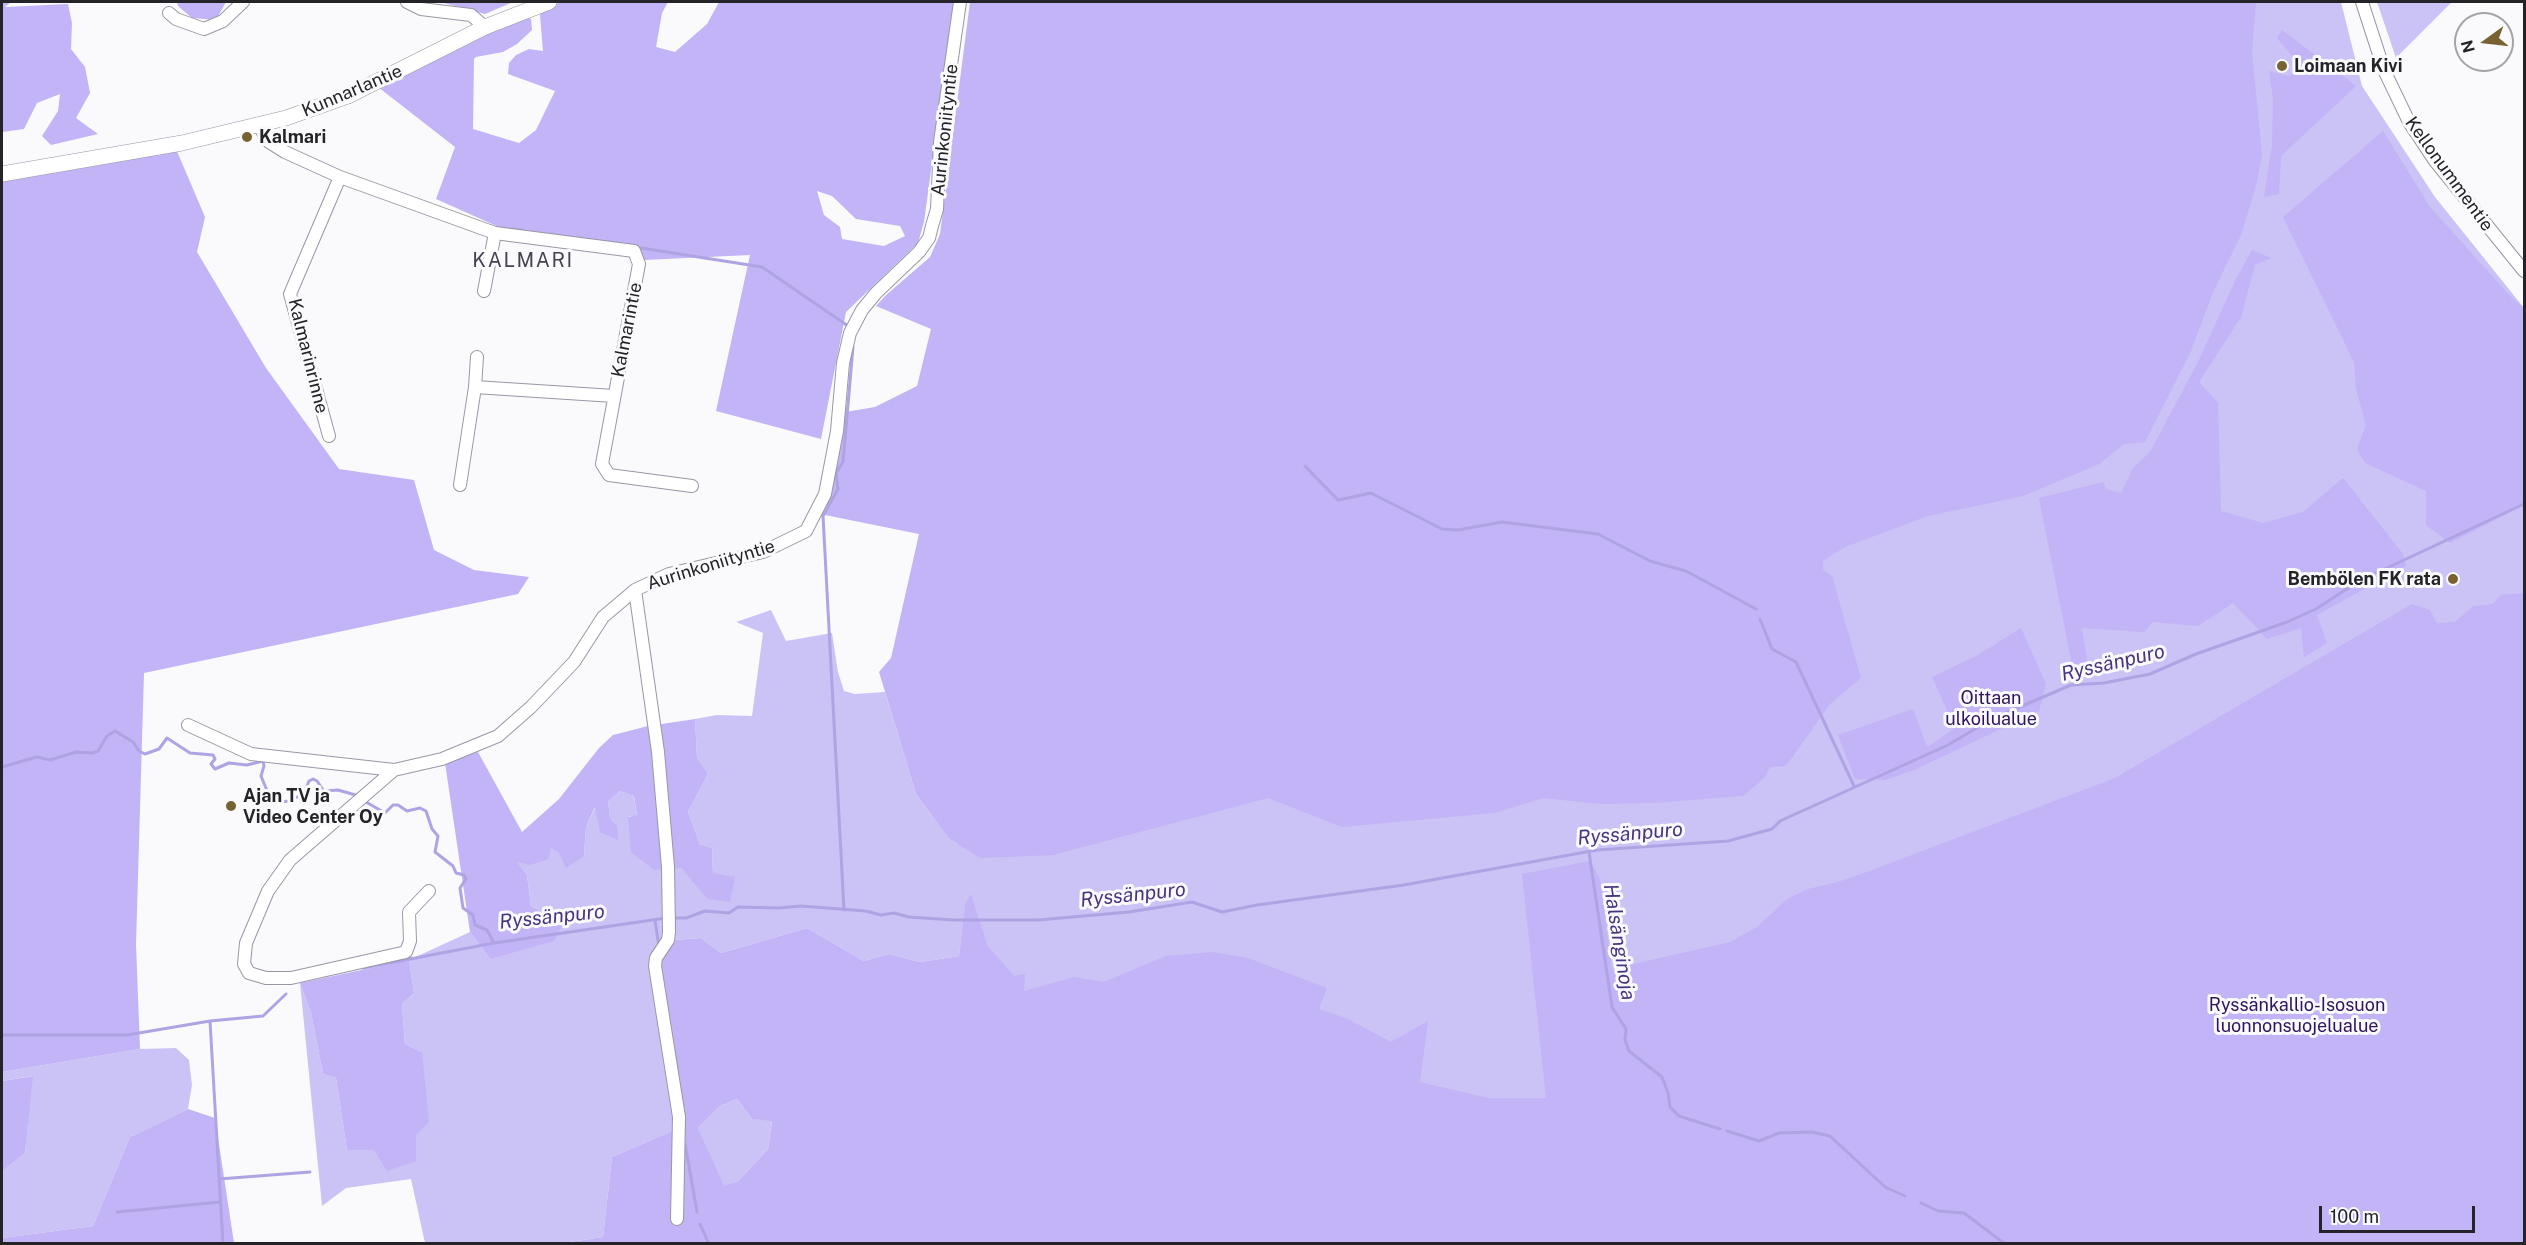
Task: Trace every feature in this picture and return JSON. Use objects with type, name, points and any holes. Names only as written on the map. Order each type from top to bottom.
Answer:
[{"type":"main road","name":"Kunnarlantie","points":[[2,174],[172,145],[259,126],[348,96],[485,27],[549,2]]},
{"type":"street","points":[[169,13],[176,19],[204,28],[223,21],[243,2]]},
{"type":"street","points":[[407,2],[420,9],[471,15],[485,27]]},
{"type":"street","name":"Aurinkoniityntie","points":[[429,891],[410,912],[410,941],[406,952],[291,978],[266,978],[249,973],[244,964],[246,943],[268,891],[290,860],[394,770],[442,759],[498,736],[531,708],[574,662],[603,617],[635,590],[669,574],[763,552],[806,531],[825,494],[837,431],[840,384],[850,333],[862,310],[876,293],[919,252],[928,238],[937,209],[940,142],[960,2]]},
{"type":"street","name":"Kellonummentie","points":[[2362,2],[2384,70],[2409,122],[2435,161],[2524,271]]},
{"type":"street","name":"Kalmarintie","points":[[259,126],[269,142],[340,177],[495,233],[634,250],[639,264],[602,464],[609,475],[692,486]]},
{"type":"street","name":"Kalmarinrinne","points":[[329,436],[290,294],[340,177]]},
{"type":"street","points":[[484,291],[495,233]]},
{"type":"street","points":[[460,485],[475,387],[477,357]]},
{"type":"street","points":[[475,387],[614,396]]},
{"type":"street","points":[[635,590],[658,752],[668,867],[668,940],[656,958],[655,966],[679,1117],[677,1219]]},
{"type":"street","points":[[188,725],[251,754],[394,770]]},
{"type":"green space","points":[[2,2],[11,2],[5,7],[68,4],[72,23],[71,49],[85,67],[90,93],[76,118],[98,134],[51,145],[42,136],[58,111],[60,94],[37,103],[24,129],[2,132]]},
{"type":"green space","points":[[177,2],[226,2],[216,20],[192,18],[178,6]]},
{"type":"green space","points":[[440,2],[513,2],[485,14]]},
{"type":"green space","points":[[562,2],[668,2],[662,13],[656,47],[675,52],[707,24],[719,2],[954,2],[924,222],[918,243],[846,312],[821,439],[716,411],[750,255],[644,260],[632,245],[510,232],[436,199],[455,147],[378,87],[523,15],[531,19],[532,30],[517,44],[503,52],[474,59],[473,129],[519,143],[536,130],[555,91],[508,74],[509,63],[516,55],[529,49],[543,51],[540,15],[544,7]],"holes":[[[817,191],[832,196],[856,219],[900,226],[905,236],[884,246],[842,239],[840,227],[824,215]]]},
{"type":"green space","points":[[970,2],[2256,2],[2252,53],[2262,154],[2256,186],[2241,235],[2213,292],[2191,351],[2145,442],[2124,444],[2099,464],[2023,496],[1928,516],[1845,547],[1823,561],[1823,570],[1832,576],[1861,678],[1830,704],[1786,766],[1770,767],[1765,777],[1743,796],[1653,803],[1601,804],[1543,798],[1495,813],[1342,827],[1268,798],[1053,855],[981,858],[949,839],[916,794],[879,672],[891,658],[919,534],[825,515],[845,412],[875,407],[917,386],[931,329],[876,306],[930,257],[940,234]]},
{"type":"green space","name":"Oittaan ulkoilualue","points":[[1734,2],[2341,2],[2362,86],[2435,197],[2524,308],[2524,1243],[998,1042],[965,907],[959,956],[920,962],[889,954],[864,961],[807,928],[721,953],[701,938],[673,940],[672,867],[681,868],[693,880],[713,873],[712,848],[700,844],[688,812],[708,774],[697,757],[695,719],[717,715],[752,716],[763,633],[736,622],[771,610],[786,641],[832,633],[838,672],[844,691],[855,694],[885,692],[916,794],[949,839],[957,844]]},
{"type":"green space","points":[[2377,2],[2452,2],[2396,58]]},
{"type":"green space","points":[[2282,30],[2356,86],[2281,156],[2279,194],[2264,197],[2272,145],[2273,99],[2269,71],[2288,76],[2300,70],[2298,63],[2277,38]]},
{"type":"green space","points":[[2383,131],[2430,207],[2512,298],[2524,308],[2524,505],[2450,543],[2426,525],[2426,491],[2365,463],[2357,449],[2366,425],[2356,389],[2354,362],[2283,217]]},
{"type":"green space","points":[[176,149],[205,217],[197,252],[266,368],[339,469],[414,480],[434,550],[474,570],[529,577],[518,594],[144,673],[136,944],[140,1049],[2,1072],[2,179]]},
{"type":"green space","points":[[2252,250],[2271,258],[2255,265],[2241,317],[2199,382],[2218,403],[2221,511],[2263,523],[2303,512],[2343,478],[2403,554],[2406,566],[2317,615],[2327,643],[2304,657],[2301,628],[2267,639],[2233,603],[2198,626],[2153,622],[2144,632],[2082,628],[2090,679],[2074,675],[2039,498],[2103,482],[2106,489],[2121,493],[2133,468],[2150,452],[2198,362]]},
{"type":"green space","name":"Ryssänkallio-Isosuon luonnonsuojelualue","points":[[2524,593],[2524,1243],[557,1244],[603,1237],[612,1157],[672,1131],[673,1112],[659,959],[673,940],[701,938],[721,953],[807,928],[864,961],[889,954],[920,962],[959,956],[965,904],[971,894],[987,945],[1014,976],[1025,974],[1024,991],[1074,977],[1104,982],[1166,956],[1213,952],[1248,958],[1327,988],[1319,1009],[1348,1019],[1391,1042],[1428,1021],[1420,1082],[1488,1098],[1546,1098],[1522,874],[1590,861],[1600,879],[1612,969],[1730,942],[1757,927],[1787,899],[1808,889],[1867,872],[2115,778],[2412,604],[2430,610],[2437,623],[2455,622],[2473,606],[2493,604],[2501,595]],"holes":[[[737,1099],[752,1119],[772,1121],[768,1149],[738,1181],[724,1186],[698,1128],[720,1106]]]},
{"type":"green space","points":[[2021,628],[2046,684],[2039,711],[1914,770],[1885,780],[1855,779],[1838,735],[1913,709],[1927,747],[1955,728],[1932,677],[1978,655]]},
{"type":"green space","points":[[695,719],[697,757],[708,774],[688,812],[700,844],[712,848],[713,873],[735,877],[730,902],[708,899],[681,868],[654,870],[631,852],[628,817],[637,815],[634,796],[620,791],[608,802],[610,818],[617,826],[618,840],[600,832],[595,807],[586,827],[584,856],[566,868],[559,853],[551,848],[548,859],[530,865],[517,862],[527,875],[531,907],[563,923],[554,941],[490,959],[470,932],[445,763],[478,752],[522,832],[559,799],[599,748],[613,735],[648,726]]},
{"type":"green space","points":[[620,791],[634,796],[637,816],[629,816],[665,868],[663,939],[654,953],[673,1112],[672,1131],[612,1157],[603,1237],[556,1244],[425,1243],[411,1179],[346,1188],[322,1206],[300,983],[311,1013],[323,1074],[336,1078],[347,1150],[416,1135],[422,1052],[405,1044],[402,1004],[414,993],[409,960],[470,932],[490,959],[531,907],[527,875],[516,861],[551,847],[559,853],[584,856],[586,827],[596,806],[617,826],[610,818],[608,802]]},
{"type":"green space","points":[[409,960],[414,993],[402,1004],[405,1044],[422,1052],[429,1122],[416,1135],[416,1161],[387,1171],[374,1150],[347,1150],[336,1078],[323,1074],[311,1013],[300,983]]},
{"type":"green space","points":[[176,1048],[189,1060],[192,1085],[188,1109],[130,1137],[93,1226],[2,1238],[2,1172],[25,1153],[32,1076],[2,1081],[2,1072],[140,1049]]},
{"type":"green space","points":[[33,1076],[25,1153],[2,1172],[2,1081]]},
{"type":"green space","points":[[737,1099],[752,1119],[772,1120],[768,1149],[738,1181],[723,1187],[698,1128],[720,1106]]},
{"type":"green space","points":[[188,1109],[215,1118],[234,1243],[2,1243],[2,1238],[93,1226],[130,1137]]},
{"type":"waterway","points":[[512,229],[522,230]]},
{"type":"waterway","points":[[635,247],[762,267],[848,326]]},
{"type":"waterway","points":[[844,910],[823,516],[838,489],[836,473],[843,462],[853,347]]},
{"type":"waterway","points":[[1305,466],[1338,500],[1371,493],[1442,529],[1458,530],[1502,522],[1598,534],[1650,561],[1686,571],[1756,609]]},
{"type":"waterway","name":"Ryssänpuro","points":[[675,918],[686,918],[705,911],[729,913],[738,907],[801,906],[953,920],[1038,920],[1129,912],[1192,902],[1222,912],[1404,885],[1597,850],[1728,841],[1772,829],[1780,821],[1948,745],[1992,719],[2071,685],[2104,683],[2150,674],[2196,654],[2287,622],[2316,609],[2359,581],[2524,504]]},
{"type":"waterway","points":[[1760,619],[1772,649],[1796,662],[1854,786]]},
{"type":"waterway","name":"Ryssänpuro","points":[[2,767],[37,757],[50,760],[76,752],[92,753],[98,751],[107,736],[115,731],[133,742],[139,751],[145,754],[159,749],[167,738],[190,753],[213,755],[215,759],[211,764],[215,769],[229,763],[247,765],[263,761],[261,776],[268,793],[279,802],[290,801],[304,793],[309,781],[313,779],[324,791],[338,790],[359,796]]},
{"type":"waterway","name":"Ryssänpuro","points":[[366,802],[385,813],[393,805],[398,805],[407,811],[420,808],[426,811],[432,829],[438,836],[435,852],[453,866],[456,873],[464,875],[466,879],[460,888],[463,908],[473,915],[475,925],[487,930],[494,943],[666,918]]},
{"type":"waterway","name":"Halsänginoja","points":[[1589,852],[1612,1007],[1626,1029],[1625,1040],[1629,1051],[1662,1077],[1670,1107],[1679,1116],[1720,1129]]},
{"type":"waterway","points":[[655,920],[659,947]]},
{"type":"waterway","points":[[363,968],[494,943]]},
{"type":"waterway","points":[[2,1035],[127,1035],[210,1021],[263,1016],[286,994]]},
{"type":"waterway","points":[[210,1021],[223,1244]]},
{"type":"waterway","points":[[674,1051],[677,1067]]},
{"type":"waterway","name":"Halsänginoja","points":[[1727,1131],[1759,1141],[1779,1133],[1812,1132],[1830,1136],[1885,1187],[1905,1196]]},
{"type":"waterway","points":[[685,1144],[697,1212]]},
{"type":"waterway","points":[[219,1179],[310,1172]]},
{"type":"waterway","points":[[117,1212],[220,1202]]},
{"type":"waterway","name":"Halsänginoja","points":[[1921,1203],[1938,1211],[1964,1213],[2005,1244]]},
{"type":"waterway","points":[[700,1224],[709,1244]]},
{"type":"place","name":"Loimaan Kivi","points":[[2282,66]]},
{"type":"place","name":"Kalmari","points":[[247,137]]},
{"type":"place","name":"Bembölen FK rata","points":[[2453,579]]},
{"type":"place","name":"Ajan TV ja Video Center Oy","points":[[231,806]]},
{"type":"district","name":"KALMARI","points":[[523,261]]}]
